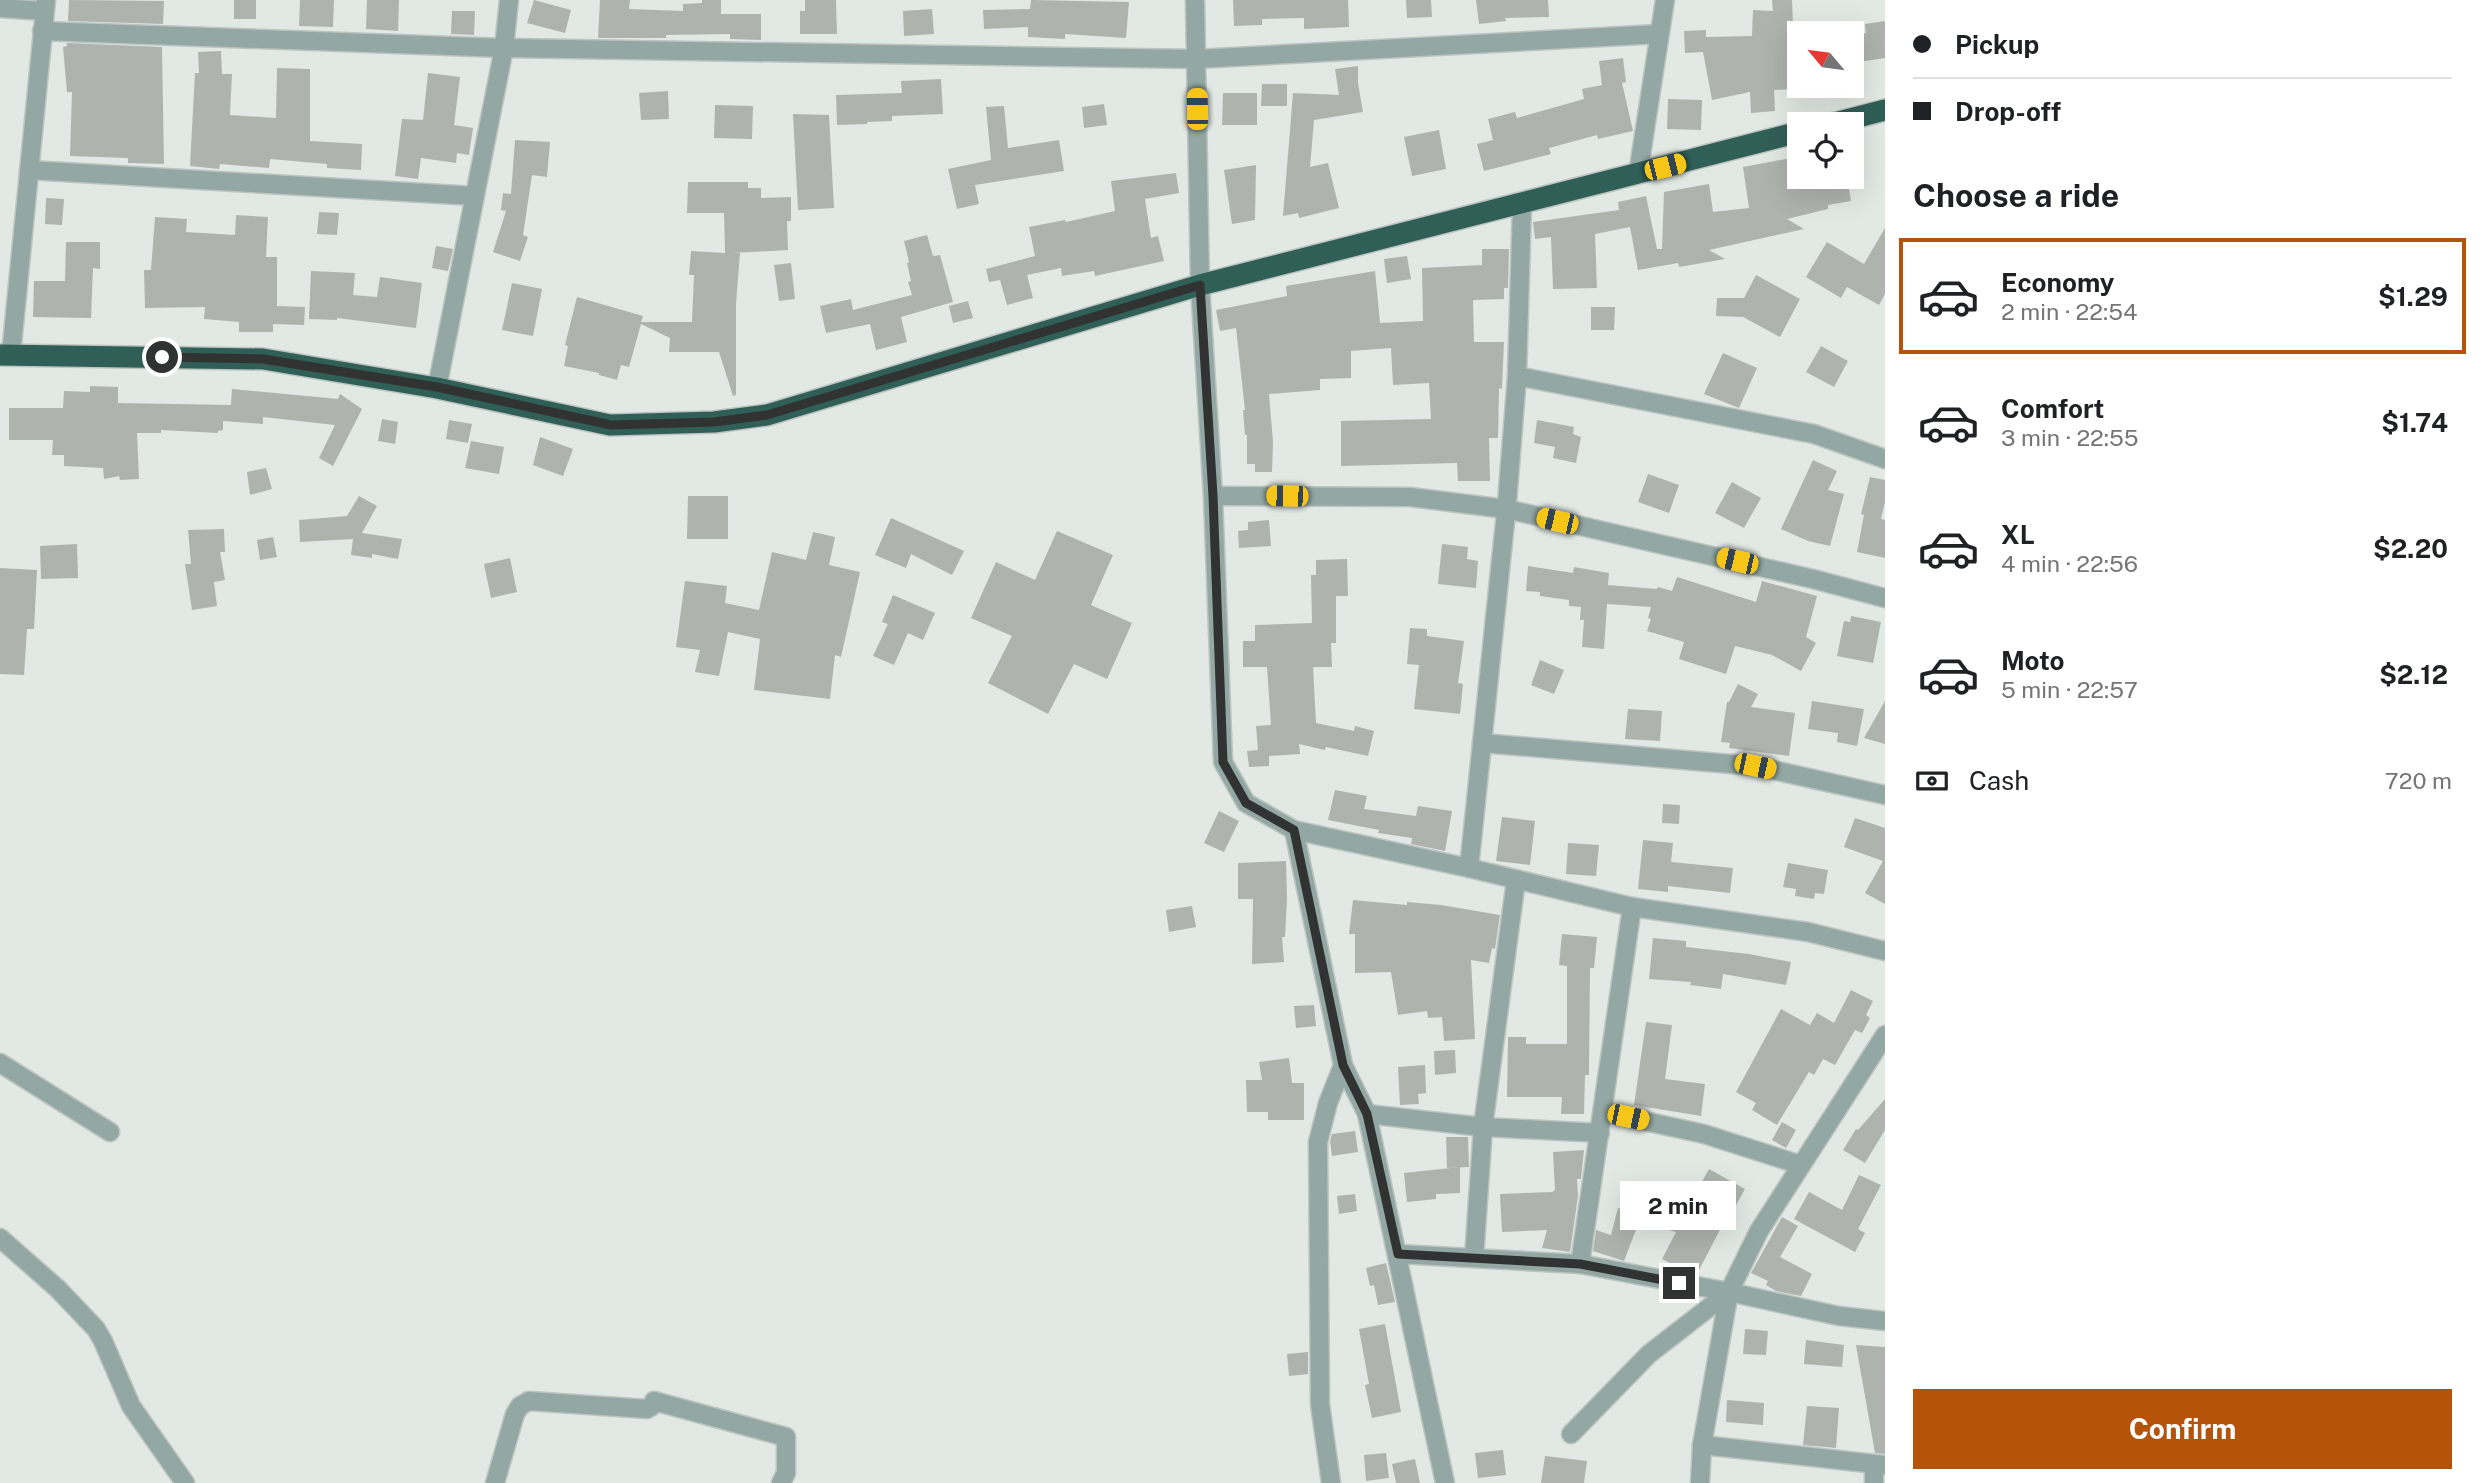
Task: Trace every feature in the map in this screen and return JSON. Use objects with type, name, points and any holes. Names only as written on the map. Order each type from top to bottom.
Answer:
[{"type":"highway","points":[[1864,115],[1885,110]]},
{"type":"highway","points":[[5,355],[263,359],[437,387],[611,425],[714,422],[767,415],[1200,285],[1787,135]]},
{"type":"street","points":[[437,387],[504,48],[509,0]]},
{"type":"street","points":[[1195,0],[1200,285],[1213,496],[1223,762],[1246,803],[1294,830],[1632,907],[1808,932],[1885,951]]},
{"type":"street","points":[[1638,173],[1665,0]]},
{"type":"street","points":[[0,8],[45,6],[29,170],[5,355]]},
{"type":"street","points":[[42,31],[504,48],[1196,59],[1659,34]]},
{"type":"street","points":[[29,170],[475,196]]},
{"type":"street","points":[[1469,868],[1517,376],[1522,204]]},
{"type":"street","points":[[1517,376],[1814,434],[1885,459]]},
{"type":"street","points":[[1213,496],[1410,498],[1506,509],[1885,598]]},
{"type":"street","points":[[1482,743],[1755,766],[1885,795]]},
{"type":"street","points":[[1294,830],[1343,1065],[1367,1114],[1445,1483]]},
{"type":"street","points":[[1474,1258],[1483,1126],[1516,880]]},
{"type":"street","points":[[1580,1264],[1632,907]]},
{"type":"street","points":[[1700,1483],[1702,1445],[1729,1292],[1759,1231],[1885,1035]]},
{"type":"street","points":[[0,1063],[110,1132]]},
{"type":"street","points":[[1331,1483],[1320,1404],[1318,1142],[1328,1103],[1343,1065]]},
{"type":"street","points":[[1603,1112],[1704,1134],[1801,1165]]},
{"type":"street","points":[[1367,1114],[1483,1126],[1600,1133]]},
{"type":"street","points":[[0,1238],[58,1289],[96,1329],[131,1406],[185,1483]]},
{"type":"street","points":[[1398,1254],[1580,1264],[1839,1316],[1885,1321]]},
{"type":"street","points":[[1571,1434],[1649,1354],[1729,1292]]},
{"type":"street","points":[[495,1483],[515,1414],[523,1403],[529,1401],[647,1409],[654,1401],[786,1437],[786,1473],[780,1483]]},
{"type":"street","points":[[1702,1445],[1880,1465],[1874,1483]]},
{"type":"building","points":[[69,0],[164,1],[163,24],[68,21]]},
{"type":"building","points":[[234,0],[256,0],[256,19],[234,19]]},
{"type":"building","points":[[300,0],[334,0],[333,27],[299,26]]},
{"type":"building","points":[[367,0],[399,0],[398,31],[366,29]]},
{"type":"building","points":[[534,0],[571,10],[565,33],[527,23]]},
{"type":"building","points":[[600,0],[630,0],[629,9],[683,11],[683,4],[721,0],[721,14],[761,14],[761,40],[730,39],[730,34],[598,38]]},
{"type":"building","points":[[805,0],[836,0],[837,34],[800,34],[800,11],[805,11]]},
{"type":"building","points":[[1031,0],[1129,2],[1126,38],[1065,34],[1065,39],[1028,37],[1028,27],[984,29],[983,10],[1030,9]]},
{"type":"building","points":[[1233,0],[1348,0],[1349,27],[1304,29],[1304,18],[1262,19],[1262,25],[1234,26]]},
{"type":"building","points":[[1406,0],[1431,0],[1432,17],[1407,18]]},
{"type":"building","points":[[1476,0],[1548,0],[1549,17],[1505,18],[1506,21],[1479,24]]},
{"type":"building","points":[[1772,0],[1792,0],[1793,21],[1787,21],[1787,89],[1774,90],[1775,111],[1751,113],[1750,92],[1712,100],[1703,52],[1685,53],[1684,31],[1706,30],[1706,37],[1752,36],[1753,10],[1773,11]]},
{"type":"building","points":[[932,9],[934,34],[904,36],[903,11]]},
{"type":"building","points":[[452,11],[475,11],[474,35],[451,34]]},
{"type":"building","points":[[1885,21],[1885,58],[1864,61],[1865,24]]},
{"type":"building","points":[[67,43],[162,47],[164,164],[128,163],[128,158],[70,156],[72,92],[67,92],[63,47],[67,46]]},
{"type":"building","points":[[221,51],[222,74],[232,74],[230,115],[276,118],[277,68],[310,69],[310,141],[362,144],[361,170],[270,159],[269,168],[220,164],[219,169],[190,166],[195,73],[199,73],[198,52]]},
{"type":"building","points":[[1623,58],[1626,82],[1622,83],[1633,131],[1598,139],[1597,135],[1549,148],[1551,154],[1484,171],[1477,144],[1493,140],[1488,119],[1515,112],[1517,118],[1584,99],[1582,89],[1602,85],[1599,61]]},
{"type":"building","points":[[1358,66],[1363,112],[1314,120],[1310,167],[1328,163],[1339,208],[1299,218],[1298,213],[1283,216],[1293,93],[1339,95],[1335,69]]},
{"type":"building","points":[[428,73],[460,77],[454,125],[473,128],[469,155],[457,153],[456,163],[421,158],[418,179],[395,176],[402,119],[423,120]]},
{"type":"building","points":[[941,79],[943,114],[892,116],[892,121],[837,125],[836,95],[902,93],[901,81]]},
{"type":"building","points":[[1262,84],[1287,84],[1287,106],[1261,106]]},
{"type":"building","points":[[668,91],[669,119],[641,120],[639,93]]},
{"type":"building","points":[[1223,93],[1257,93],[1257,125],[1222,125]]},
{"type":"building","points":[[1668,99],[1702,100],[1701,130],[1667,129]]},
{"type":"building","points":[[1104,104],[1107,125],[1084,128],[1082,107]]},
{"type":"building","points":[[715,105],[753,106],[752,139],[714,138]]},
{"type":"building","points":[[1004,106],[1008,148],[1059,140],[1064,171],[975,185],[979,204],[957,209],[948,169],[991,160],[986,107]]},
{"type":"building","points":[[793,114],[829,115],[834,208],[798,210]]},
{"type":"building","points":[[1439,130],[1446,169],[1412,176],[1404,137]]},
{"type":"building","points":[[515,140],[550,142],[547,177],[532,175],[523,235],[528,237],[520,261],[493,252],[506,211],[501,210],[503,193],[511,194]]},
{"type":"building","points":[[1787,159],[1787,189],[1849,189],[1851,201],[1828,205],[1828,209],[1787,219],[1804,229],[1709,250],[1725,259],[1679,267],[1678,263],[1638,270],[1630,227],[1595,234],[1597,288],[1553,289],[1551,237],[1535,239],[1533,222],[1619,210],[1618,202],[1646,196],[1657,249],[1662,249],[1664,192],[1709,184],[1713,212],[1749,208],[1743,167]]},
{"type":"building","points":[[1256,165],[1255,220],[1232,224],[1224,170]]},
{"type":"building","points":[[1176,173],[1179,193],[1145,199],[1151,238],[1158,236],[1164,261],[1095,276],[1094,271],[1062,276],[1061,268],[1027,275],[1033,298],[1007,305],[1000,280],[989,282],[986,269],[1035,256],[1029,227],[1115,211],[1111,181]]},
{"type":"building","points":[[688,182],[748,182],[748,188],[761,188],[761,198],[791,197],[791,221],[787,221],[788,250],[732,253],[740,253],[736,304],[736,395],[733,396],[719,352],[669,352],[670,338],[641,324],[629,367],[621,365],[617,380],[599,373],[564,366],[568,346],[565,345],[577,297],[643,316],[641,322],[692,322],[694,275],[689,275],[691,251],[725,253],[724,213],[687,213]]},
{"type":"building","points":[[46,198],[64,199],[62,225],[45,224]]},
{"type":"building","points":[[319,212],[339,213],[337,235],[317,234]]},
{"type":"building","points":[[236,215],[268,217],[266,257],[277,257],[277,306],[305,307],[304,325],[273,324],[273,332],[239,332],[239,322],[204,319],[205,307],[145,308],[144,270],[151,270],[155,217],[187,219],[186,232],[235,235]]},
{"type":"building","points":[[1885,228],[1885,294],[1879,305],[1847,287],[1841,298],[1806,277],[1827,242],[1864,264]]},
{"type":"building","points":[[927,235],[933,256],[940,255],[953,302],[901,317],[907,342],[876,350],[870,324],[826,333],[820,306],[851,299],[853,310],[912,295],[904,241]]},
{"type":"building","points":[[66,242],[100,242],[100,269],[93,268],[91,318],[33,317],[34,281],[65,281]]},
{"type":"building","points":[[436,246],[453,249],[448,271],[432,268]]},
{"type":"building","points":[[1482,249],[1509,249],[1508,288],[1504,288],[1504,299],[1473,300],[1474,342],[1504,342],[1502,389],[1499,388],[1498,438],[1489,438],[1490,481],[1458,481],[1457,463],[1341,466],[1341,421],[1431,419],[1429,383],[1393,385],[1391,348],[1351,351],[1351,378],[1320,379],[1320,390],[1269,394],[1273,442],[1272,472],[1255,472],[1255,464],[1247,464],[1245,410],[1236,328],[1220,331],[1216,310],[1287,296],[1286,286],[1375,271],[1380,323],[1423,321],[1422,268],[1482,265]]},
{"type":"building","points":[[1407,256],[1411,279],[1387,283],[1384,259]]},
{"type":"building","points":[[791,263],[795,299],[779,301],[774,265]]},
{"type":"building","points":[[311,271],[355,273],[353,295],[377,297],[380,277],[422,283],[416,328],[337,318],[309,319]]},
{"type":"building","points":[[1756,275],[1800,299],[1780,337],[1743,317],[1716,316],[1717,298],[1744,298]]},
{"type":"building","points":[[512,283],[542,289],[533,336],[502,330]]},
{"type":"building","points":[[968,301],[973,318],[953,323],[949,306]]},
{"type":"building","points":[[1591,307],[1615,307],[1614,330],[1591,330]]},
{"type":"building","points":[[1821,346],[1848,361],[1834,387],[1806,372]]},
{"type":"building","points":[[1723,353],[1757,368],[1739,408],[1704,394]]},
{"type":"building","points":[[90,386],[118,387],[118,403],[231,405],[232,389],[338,399],[340,394],[362,409],[333,466],[319,458],[335,425],[263,417],[263,424],[223,421],[223,430],[218,433],[161,430],[161,433],[137,433],[139,479],[120,480],[119,476],[104,479],[103,468],[64,466],[64,455],[52,455],[53,440],[9,440],[9,408],[63,408],[64,391],[90,392]]},
{"type":"building","points":[[382,419],[398,422],[395,444],[378,441]]},
{"type":"building","points":[[449,420],[472,424],[468,443],[446,439]]},
{"type":"building","points":[[1537,420],[1574,427],[1573,434],[1581,437],[1576,463],[1553,458],[1555,447],[1534,443]]},
{"type":"building","points":[[540,437],[573,449],[563,476],[533,465]]},
{"type":"building","points":[[471,441],[504,447],[499,474],[465,468]]},
{"type":"building","points":[[1813,460],[1837,471],[1828,490],[1844,494],[1830,546],[1808,541],[1781,529]]},
{"type":"building","points":[[266,468],[272,489],[250,495],[247,472]]},
{"type":"building","points":[[1648,474],[1679,485],[1669,513],[1638,502]]},
{"type":"building","points":[[1870,477],[1885,480],[1885,502],[1881,519],[1885,520],[1885,558],[1857,552],[1864,515],[1861,514]]},
{"type":"building","points":[[1732,482],[1761,498],[1744,528],[1715,513]]},
{"type":"building","points":[[359,496],[377,506],[362,533],[402,539],[398,559],[372,554],[372,558],[351,555],[353,539],[300,542],[299,520],[347,516]]},
{"type":"building","points":[[688,496],[728,496],[728,539],[687,539]]},
{"type":"building","points":[[891,518],[964,551],[952,575],[911,554],[906,568],[875,555]]},
{"type":"building","points":[[1269,520],[1271,546],[1239,548],[1238,531],[1248,530],[1248,522]]},
{"type":"building","points":[[224,529],[225,552],[220,552],[225,580],[214,582],[217,606],[192,610],[185,564],[191,564],[188,530]]},
{"type":"building","points":[[1057,531],[1113,555],[1091,605],[1132,623],[1107,679],[1074,664],[1048,714],[988,683],[1012,636],[971,618],[996,562],[1035,580]]},
{"type":"building","points":[[813,532],[835,537],[829,565],[860,572],[841,657],[835,655],[830,699],[754,690],[760,639],[728,632],[719,676],[695,672],[700,650],[676,647],[685,581],[727,586],[725,603],[759,610],[772,552],[806,560]]},
{"type":"building","points":[[273,537],[277,557],[260,560],[257,540]]},
{"type":"building","points":[[77,544],[78,578],[41,579],[40,546]]},
{"type":"building","points":[[1442,544],[1468,547],[1467,559],[1478,561],[1476,588],[1438,584]]},
{"type":"building","points":[[510,558],[517,592],[491,598],[484,564]]},
{"type":"building","points":[[1347,559],[1348,596],[1336,596],[1336,643],[1331,643],[1332,667],[1313,667],[1316,723],[1354,731],[1355,726],[1374,731],[1368,756],[1299,744],[1300,754],[1269,756],[1269,766],[1249,767],[1247,751],[1258,750],[1256,726],[1271,725],[1267,667],[1243,667],[1243,641],[1255,641],[1255,625],[1312,623],[1311,575],[1316,575],[1316,560]]},
{"type":"building","points":[[1528,566],[1573,573],[1574,567],[1609,573],[1608,585],[1658,587],[1672,591],[1677,577],[1756,602],[1762,581],[1817,596],[1806,637],[1816,643],[1801,671],[1772,655],[1735,646],[1726,674],[1679,659],[1684,642],[1647,631],[1651,607],[1607,604],[1604,649],[1582,647],[1584,620],[1580,620],[1581,607],[1569,606],[1569,600],[1526,591]]},
{"type":"building","points":[[0,568],[37,570],[34,629],[27,629],[24,675],[0,674]]},
{"type":"building","points":[[893,595],[935,613],[923,640],[908,633],[894,665],[873,656],[888,624],[882,622]]},
{"type":"building","points":[[1851,616],[1881,622],[1873,663],[1837,656],[1844,621],[1850,622]]},
{"type":"building","points":[[1410,628],[1427,629],[1427,636],[1464,641],[1458,683],[1463,684],[1460,714],[1414,709],[1419,665],[1407,664]]},
{"type":"building","points":[[1540,660],[1564,670],[1554,694],[1531,685]]},
{"type":"building","points":[[1738,684],[1758,694],[1751,707],[1795,713],[1789,756],[1729,748],[1730,743],[1721,742],[1727,702]]},
{"type":"building","points":[[1812,701],[1864,709],[1857,746],[1837,742],[1838,733],[1808,729]]},
{"type":"building","points":[[1885,701],[1885,744],[1864,738]]},
{"type":"building","points":[[1628,709],[1662,711],[1660,741],[1625,739]]},
{"type":"building","points":[[1335,790],[1367,796],[1364,809],[1416,816],[1418,806],[1452,811],[1445,851],[1411,844],[1412,838],[1378,833],[1379,830],[1328,820]]},
{"type":"building","points":[[1663,804],[1680,805],[1679,824],[1662,823]]},
{"type":"building","points":[[1219,811],[1239,821],[1224,852],[1204,843]]},
{"type":"building","points":[[1502,817],[1535,821],[1530,865],[1496,861]]},
{"type":"building","points":[[1855,818],[1885,828],[1885,904],[1865,893],[1883,861],[1844,847]]},
{"type":"building","points":[[1643,840],[1673,843],[1671,862],[1733,868],[1730,893],[1668,886],[1668,892],[1638,889]]},
{"type":"building","points":[[1568,843],[1599,845],[1596,876],[1566,874]]},
{"type":"building","points":[[1286,861],[1285,937],[1282,937],[1284,962],[1252,964],[1253,899],[1238,899],[1238,863]]},
{"type":"building","points":[[1788,863],[1828,870],[1824,894],[1815,893],[1814,899],[1795,896],[1796,889],[1783,887]]},
{"type":"building","points":[[1353,900],[1441,905],[1500,915],[1495,949],[1492,948],[1489,963],[1471,960],[1475,1039],[1444,1041],[1442,1017],[1428,1018],[1427,1011],[1398,1015],[1391,972],[1355,973],[1355,934],[1349,934]]},
{"type":"building","points":[[1192,906],[1196,927],[1169,932],[1166,910]]},
{"type":"building","points":[[1562,934],[1597,937],[1594,968],[1590,968],[1589,1075],[1585,1075],[1584,1114],[1561,1114],[1562,1097],[1507,1097],[1508,1037],[1526,1037],[1526,1044],[1567,1044],[1567,966],[1559,965]]},
{"type":"building","points":[[1653,938],[1686,941],[1686,947],[1791,962],[1786,985],[1723,974],[1721,989],[1690,985],[1691,982],[1649,979]]},
{"type":"building","points":[[1851,990],[1873,1001],[1866,1015],[1870,1018],[1862,1033],[1855,1030],[1835,1065],[1823,1059],[1814,1075],[1809,1072],[1777,1125],[1752,1110],[1756,1103],[1736,1092],[1781,1009],[1810,1025],[1817,1013],[1834,1023]]},
{"type":"building","points":[[1314,1005],[1316,1026],[1296,1028],[1294,1006]]},
{"type":"building","points":[[1646,1022],[1672,1025],[1665,1079],[1705,1084],[1701,1116],[1634,1105]]},
{"type":"building","points":[[1455,1050],[1456,1073],[1435,1075],[1434,1051]]},
{"type":"building","points":[[1289,1058],[1292,1083],[1304,1083],[1304,1120],[1268,1120],[1268,1112],[1247,1112],[1246,1080],[1262,1080],[1259,1062]]},
{"type":"building","points":[[1425,1065],[1426,1093],[1418,1094],[1419,1104],[1400,1105],[1398,1067]]},
{"type":"building","points":[[1885,1099],[1885,1130],[1865,1163],[1843,1150],[1856,1129],[1858,1130]]},
{"type":"building","points":[[1782,1122],[1796,1130],[1786,1148],[1772,1140]]},
{"type":"building","points":[[1355,1131],[1358,1152],[1332,1156],[1332,1134]]},
{"type":"building","points":[[1446,1137],[1468,1137],[1469,1167],[1447,1168]]},
{"type":"building","points":[[1584,1150],[1581,1179],[1577,1179],[1578,1196],[1570,1252],[1542,1248],[1547,1230],[1502,1232],[1500,1194],[1552,1192],[1555,1190],[1553,1152]]},
{"type":"building","points":[[1460,1167],[1460,1193],[1436,1194],[1436,1199],[1407,1202],[1404,1173]]},
{"type":"building","points":[[1709,1169],[1745,1189],[1697,1274],[1688,1273],[1662,1259],[1676,1232],[1639,1222],[1624,1261],[1593,1251],[1596,1230],[1611,1235],[1618,1208],[1634,1212],[1636,1202],[1684,1214]]},
{"type":"building","points":[[1859,1175],[1881,1185],[1858,1229],[1865,1233],[1855,1252],[1794,1219],[1809,1192],[1842,1210]]},
{"type":"building","points":[[1355,1194],[1357,1211],[1339,1214],[1337,1196]]},
{"type":"building","points":[[1782,1217],[1798,1226],[1780,1257],[1812,1274],[1801,1296],[1776,1291],[1766,1285],[1768,1281],[1751,1273]]},
{"type":"building","points":[[1386,1263],[1395,1302],[1378,1305],[1374,1285],[1370,1286],[1366,1268]]},
{"type":"building","points":[[1385,1324],[1401,1412],[1372,1418],[1365,1385],[1369,1384],[1359,1329]]},
{"type":"building","points":[[1745,1329],[1768,1331],[1766,1355],[1743,1354]]},
{"type":"building","points":[[1806,1340],[1844,1345],[1842,1367],[1804,1364]]},
{"type":"building","points":[[1856,1345],[1885,1347],[1885,1454],[1875,1453]]},
{"type":"building","points":[[1308,1352],[1308,1374],[1289,1376],[1287,1354]]},
{"type":"building","points":[[1727,1400],[1764,1403],[1763,1425],[1726,1422]]},
{"type":"building","points":[[1807,1406],[1839,1408],[1836,1448],[1803,1445]]},
{"type":"building","points":[[1503,1450],[1506,1475],[1478,1478],[1475,1453]]},
{"type":"building","points":[[1386,1453],[1389,1478],[1366,1481],[1364,1455]]},
{"type":"building","points":[[1545,1456],[1587,1461],[1584,1483],[1541,1483]]},
{"type":"building","points":[[1415,1459],[1420,1483],[1396,1483],[1392,1464]]},
{"type":"route","points":[[162,357],[263,359],[437,387],[611,425],[714,422],[767,415],[867,387],[1200,285],[1213,496],[1223,762],[1246,803],[1294,830],[1343,1065],[1367,1114],[1398,1254],[1580,1264],[1679,1283]]}]
